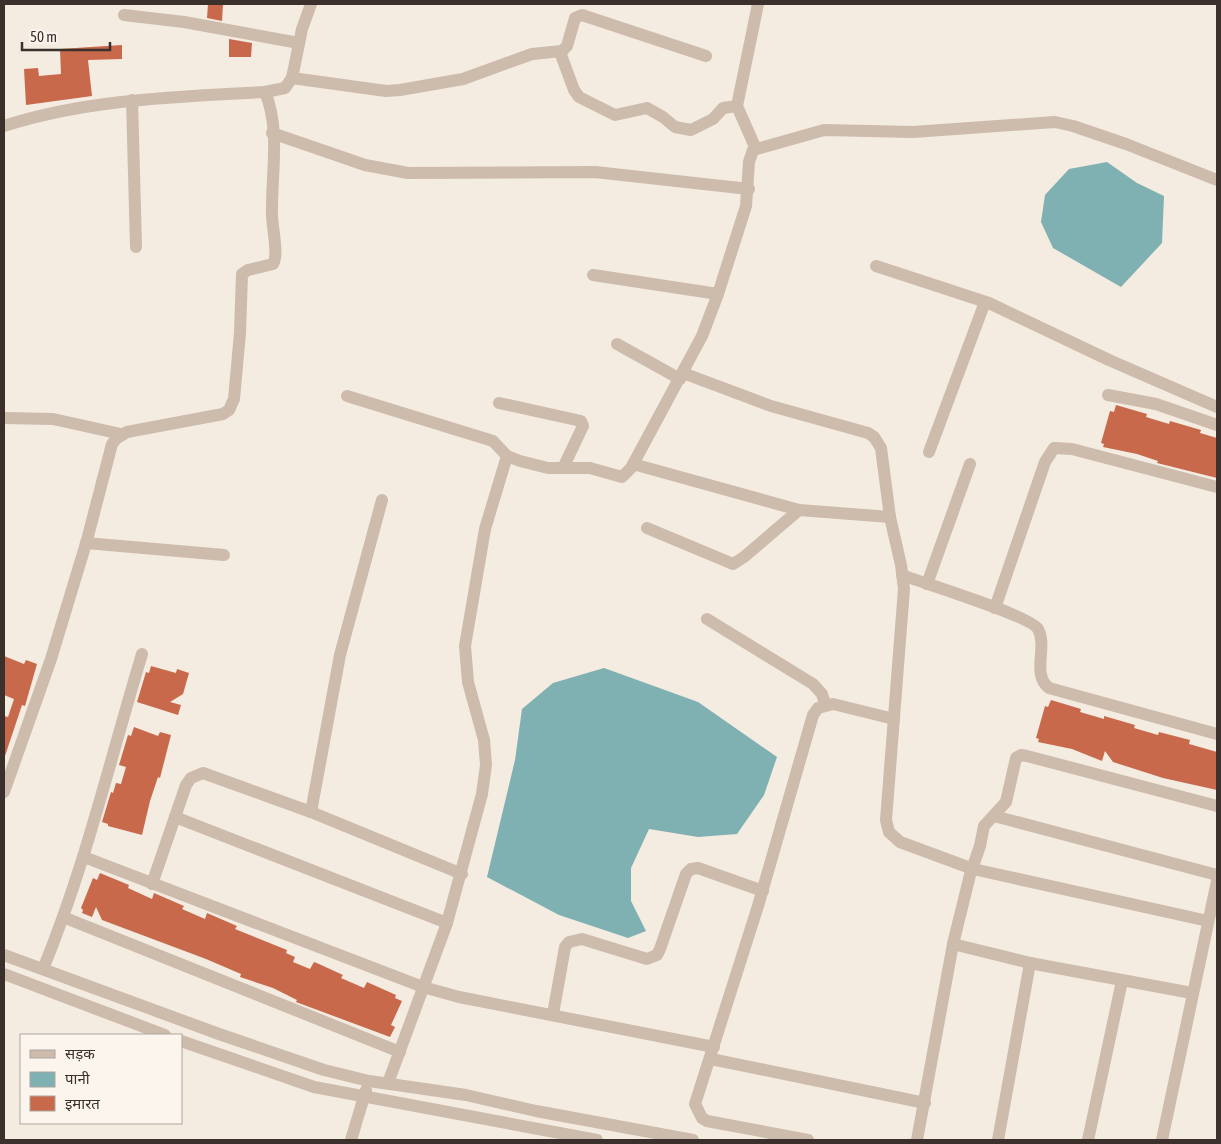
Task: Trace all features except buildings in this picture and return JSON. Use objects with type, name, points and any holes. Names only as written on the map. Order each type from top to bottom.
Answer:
[{"type":"street","points":[[4,126],[64,110],[132,100],[265,92],[285,88],[292,78],[298,43],[311,4]]},
{"type":"street","points":[[756,149],[737,106],[758,4]]},
{"type":"street","points":[[124,15],[184,22],[298,43]]},
{"type":"street","points":[[292,78],[386,91],[463,79],[532,54],[560,52],[568,46],[575,18],[582,15],[706,56]]},
{"type":"street","points":[[560,52],[574,90],[579,97],[615,115],[647,108],[663,117],[675,127],[691,130],[712,119],[723,108],[737,106]]},
{"type":"street","points":[[4,418],[53,419],[121,434],[223,414],[232,405],[238,360],[242,274],[248,270],[273,264],[276,256],[272,214],[272,133],[270,110],[265,92]]},
{"type":"street","points":[[132,100],[136,247]]},
{"type":"street","points":[[347,396],[493,441],[507,456],[544,468],[590,468],[622,477],[629,472],[634,464],[702,336],[741,225],[749,189],[750,155],[756,149],[824,130],[913,132],[1055,122],[1126,144],[1184,169],[1217,180]]},
{"type":"street","points":[[272,133],[365,165],[408,172],[595,172],[749,189]]},
{"type":"street","points":[[876,266],[985,302],[1109,360],[1217,406]]},
{"type":"street","points":[[593,275],[718,294]]},
{"type":"street","points":[[929,452],[985,302]]},
{"type":"street","points":[[617,344],[681,376],[874,437],[882,448],[890,517],[902,575],[903,606],[886,820],[889,832],[900,842],[973,869],[1208,921]]},
{"type":"street","points":[[1108,394],[1156,404],[1217,424]]},
{"type":"street","points":[[499,403],[582,421],[582,430],[563,468]]},
{"type":"street","points":[[4,792],[51,659],[86,543],[112,444],[121,434]]},
{"type":"street","points":[[995,608],[1046,462],[1054,448],[1072,449],[1217,487]]},
{"type":"street","points":[[388,1083],[447,922],[462,874],[482,794],[486,765],[480,723],[468,682],[465,646],[485,529],[507,456]]},
{"type":"street","points":[[634,464],[799,510],[890,517]]},
{"type":"street","points":[[927,584],[970,464]]},
{"type":"street","points":[[311,812],[340,654],[382,500]]},
{"type":"street","points":[[647,528],[733,564],[744,557],[799,510]]},
{"type":"street","points":[[86,543],[224,555]]},
{"type":"street","points":[[902,575],[1029,622],[1039,630],[1042,680],[1049,688],[1217,734]]},
{"type":"street","points":[[707,619],[813,684],[822,694],[825,704]]},
{"type":"street","points":[[43,969],[84,857],[109,763],[142,654]]},
{"type":"street","points":[[808,1140],[702,1118],[695,1104],[713,1053],[763,891],[813,715],[818,708],[825,704],[833,704],[894,719]]},
{"type":"street","points":[[918,1140],[954,944],[984,826],[1006,802],[1014,761],[1021,756],[1217,806]]},
{"type":"street","points":[[152,884],[186,785],[191,778],[203,773],[311,812],[462,874]]},
{"type":"street","points":[[994,816],[1217,875]]},
{"type":"street","points":[[175,817],[447,922]]},
{"type":"street","points":[[84,857],[423,987],[553,1014],[925,1103]]},
{"type":"street","points":[[553,1014],[565,947],[569,942],[582,939],[647,959],[652,958],[660,949],[686,874],[691,869],[698,868],[763,891]]},
{"type":"street","points":[[1162,1140],[1217,881]]},
{"type":"street","points":[[63,918],[400,1052]]},
{"type":"street","points":[[954,944],[1030,963],[1192,993]]},
{"type":"street","points":[[4,955],[324,1070],[369,1080],[466,1095],[536,1111],[693,1140]]},
{"type":"street","points":[[998,1140],[1030,963]]},
{"type":"street","points":[[4,974],[162,1034]]},
{"type":"street","points":[[1088,1140],[1122,981]]},
{"type":"street","points":[[182,1041],[287,1080],[364,1098],[597,1140]]},
{"type":"street","points":[[351,1140],[369,1080]]},
{"type":"water","points":[[1107,162],[1137,183],[1164,196],[1162,243],[1121,287],[1053,248],[1041,222],[1045,195],[1069,169]]},
{"type":"water","points":[[604,668],[698,702],[777,757],[764,795],[737,834],[698,837],[649,829],[631,868],[631,901],[646,931],[628,938],[559,915],[487,877],[515,760],[522,709],[553,683]]}]
